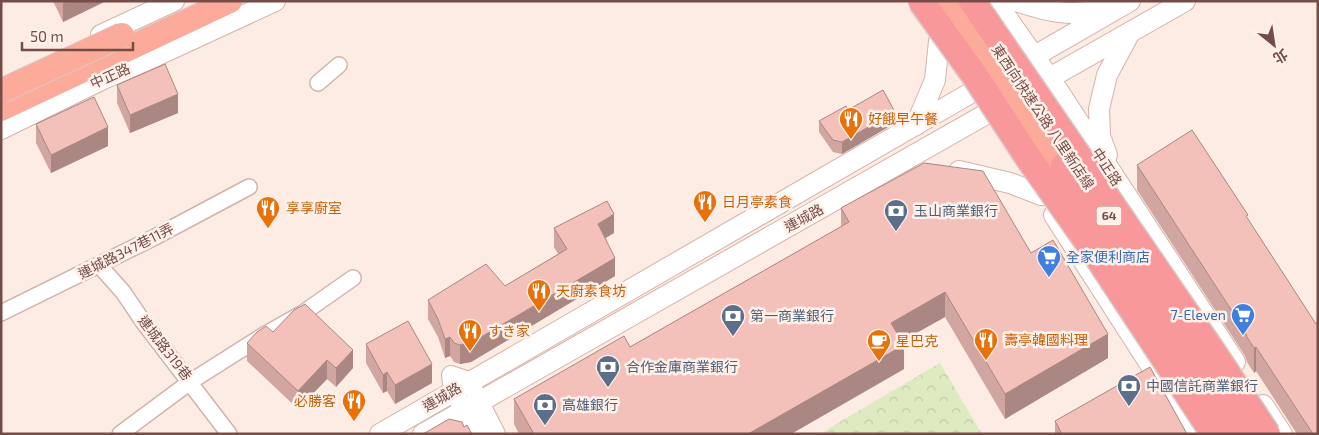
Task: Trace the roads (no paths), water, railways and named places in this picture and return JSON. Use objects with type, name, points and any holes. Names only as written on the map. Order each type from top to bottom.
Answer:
[{"type":"highway","points":[[1,83],[192,1]]},
{"type":"highway","points":[[1,109],[230,1]]},
{"type":"highway","points":[[923,1],[1027,156],[1087,241],[1214,434]]},
{"type":"highway","name":"東西向快速公路 八里新店線","points":[[943,1],[954,13],[989,65],[1232,434]]},
{"type":"highway","name":"東西向快速公路 八里新店線","points":[[962,1],[1005,57],[1253,434]]},
{"type":"highway","points":[[972,1],[1267,434]]},
{"type":"highway","points":[[1,91],[124,29]]},
{"type":"highway","points":[[986,47],[1238,434]]},
{"type":"main road","points":[[91,61],[124,29],[174,1]]},
{"type":"main road","name":"中正路","points":[[1,103],[221,1]]},
{"type":"main road","name":"中正路","points":[[1,129],[103,79],[275,1]]},
{"type":"main road","points":[[917,1],[940,41],[981,86]]},
{"type":"main road","points":[[923,1],[962,45],[981,86],[996,109],[1041,196],[1157,375],[1175,406],[1195,434]]},
{"type":"main road","name":"中正路","points":[[995,1],[1050,78],[1282,434]]},
{"type":"main road","points":[[1016,1],[1040,9],[1065,13],[1091,13],[1129,1]]},
{"type":"main road","name":"連城路","points":[[380,434],[1129,1]]},
{"type":"main road","name":"連城路","points":[[423,434],[1185,1]]},
{"type":"main road","points":[[1116,180],[1100,136],[1100,109],[1107,75],[1128,34]]},
{"type":"main road","points":[[916,125],[935,80],[940,41]]},
{"type":"main road","points":[[1031,89],[1048,114],[1082,127]]},
{"type":"main road","points":[[887,171],[956,170],[1010,183],[1041,196]]},
{"type":"street","points":[[318,83],[339,65]]},
{"type":"street","points":[[1016,66],[1031,89]]},
{"type":"street","name":"連城路347巷11弄","points":[[1,313],[155,237],[249,187]]},
{"type":"street","name":"連城路319巷","points":[[98,265],[123,292],[229,434]]},
{"type":"street","points":[[120,434],[190,382],[264,335],[303,313],[354,278]]},
{"type":"street","points":[[461,386],[472,405],[496,434]]},
{"type":"street","points":[[472,405],[477,434]]},
{"type":"place","name":"好餓早午餐","points":[[851,140]]},
{"type":"place","name":"日月亭素食","points":[[705,223]]},
{"type":"place","name":"享享廚室","points":[[268,229]]},
{"type":"place","name":"玉山商業銀行","points":[[896,232]]},
{"type":"place","name":"全家便利商店","points":[[1049,278]]},
{"type":"place","name":"天廚素食坊","points":[[539,312]]},
{"type":"place","name":"7-Eleven","points":[[1243,336]]},
{"type":"place","name":"第一商業銀行","points":[[733,337]]},
{"type":"place","name":"すき家","points":[[470,352]]},
{"type":"place","name":"壽亭韓國料理","points":[[986,361]]},
{"type":"place","name":"星巴克","points":[[879,362]]},
{"type":"place","name":"合作金庫商業銀行","points":[[608,388]]},
{"type":"place","name":"中國信託商業銀行","points":[[1129,407]]},
{"type":"place","name":"必勝客","points":[[354,422]]},
{"type":"place","name":"高雄銀行","points":[[545,426]]}]
